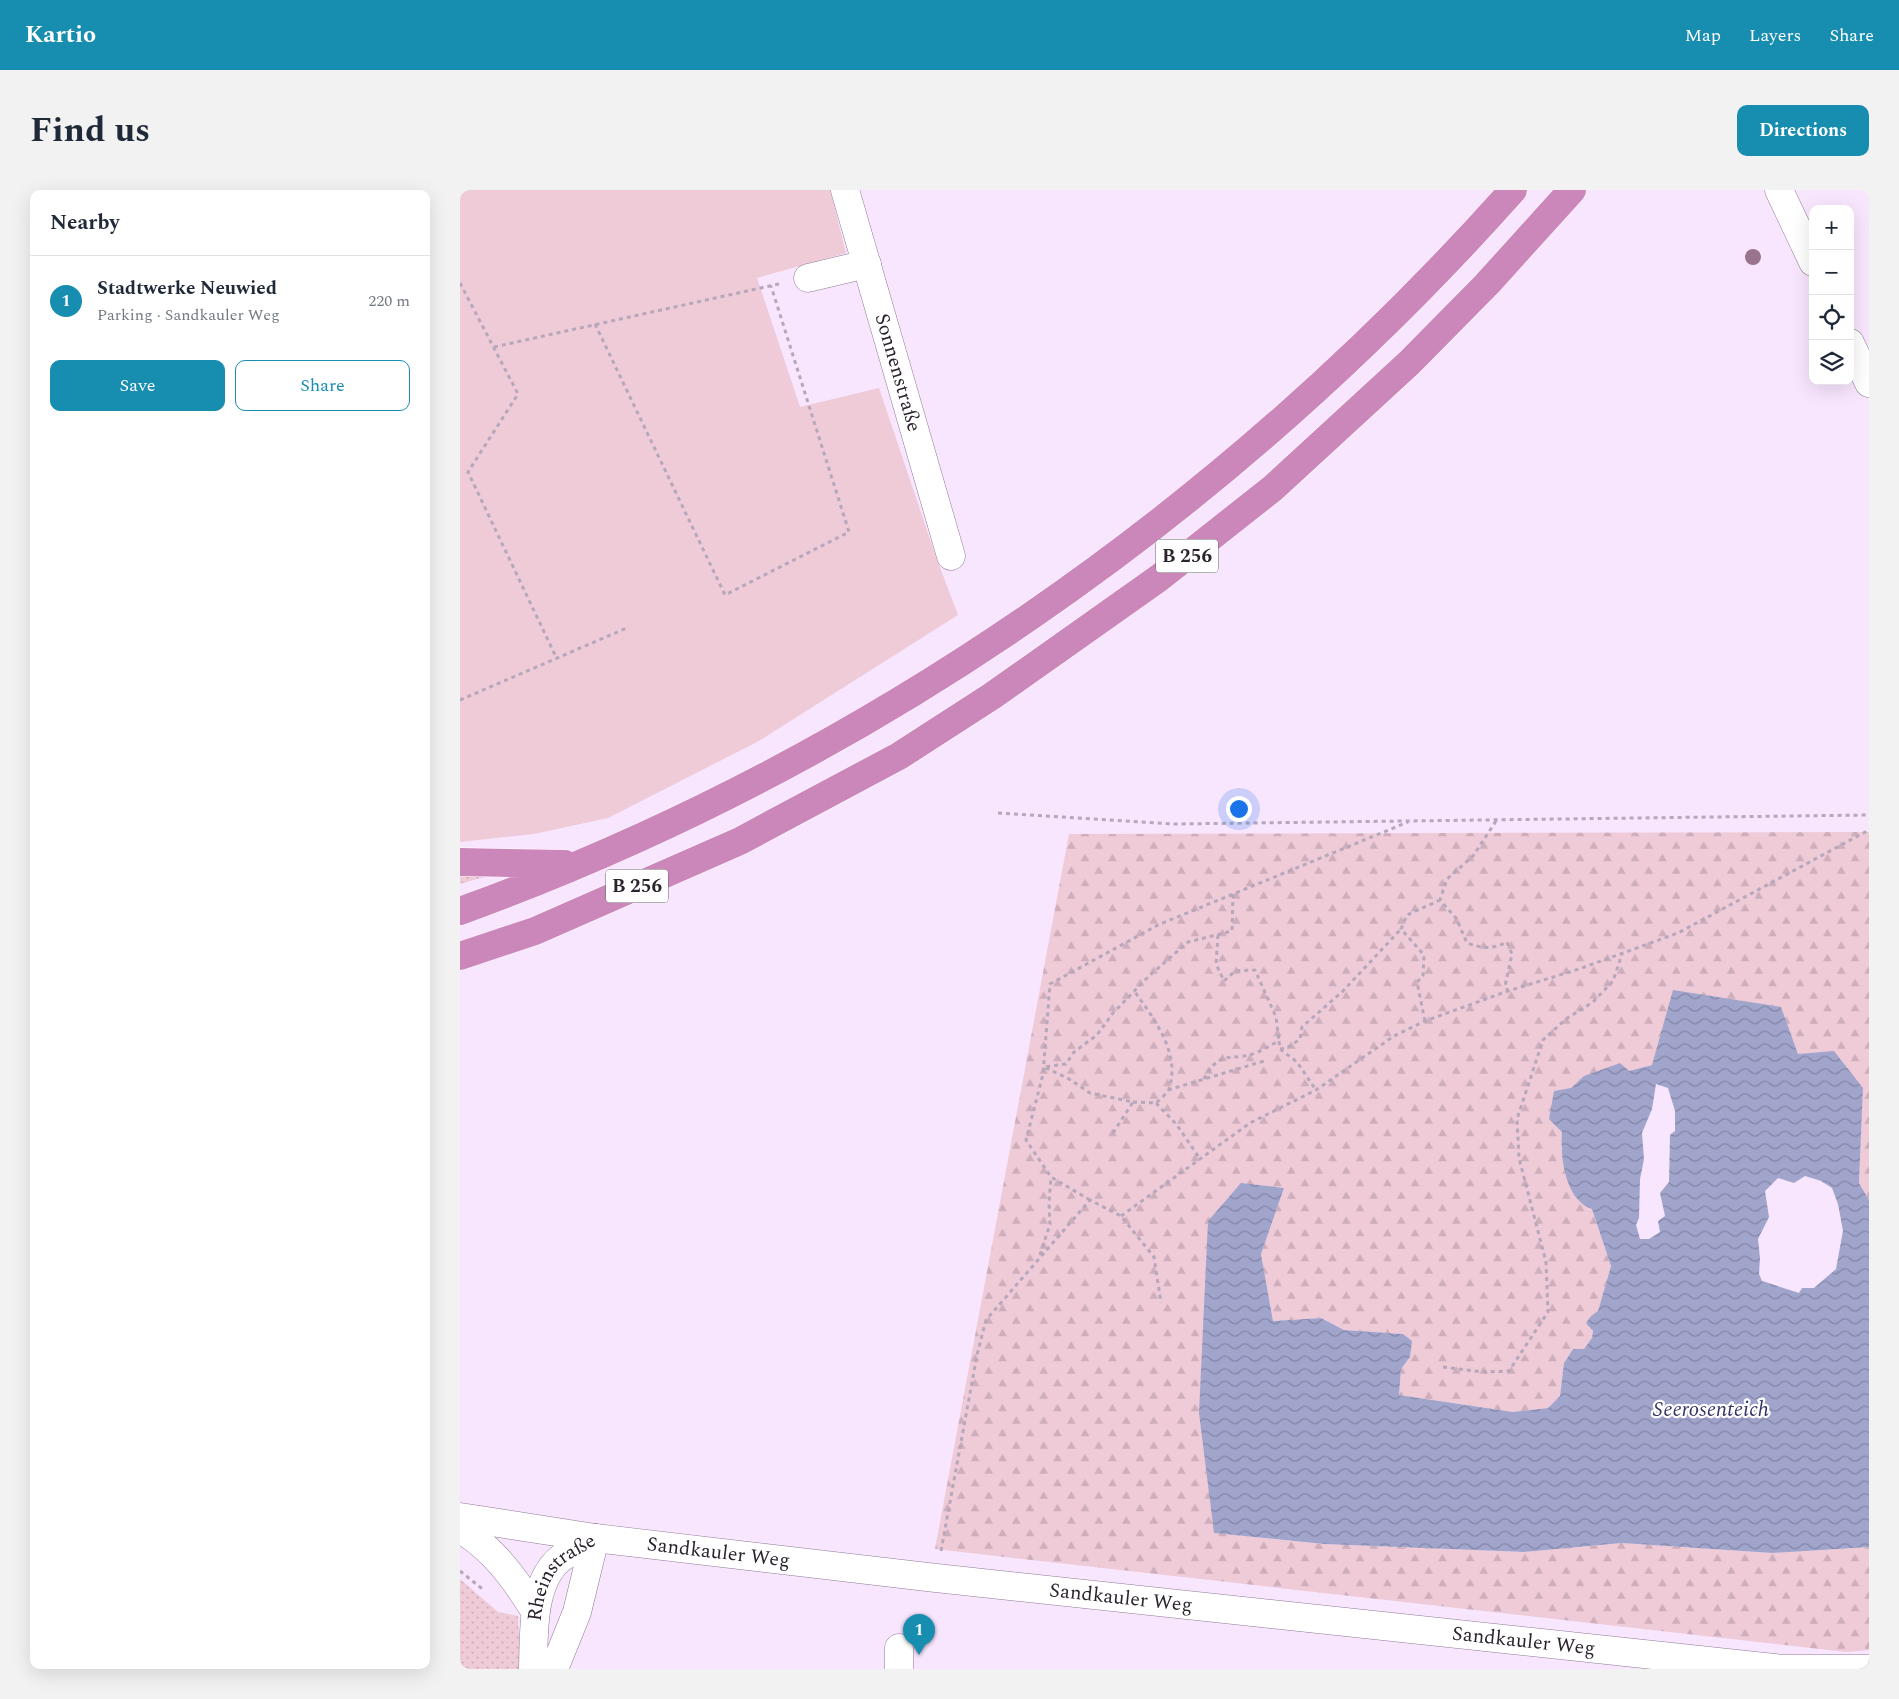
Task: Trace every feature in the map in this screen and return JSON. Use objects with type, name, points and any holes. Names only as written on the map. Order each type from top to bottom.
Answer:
[{"type":"highway","name":"B 256","points":[[460,911],[579,864],[696,811],[790,764],[903,699],[1043,608],[1177,508],[1290,413],[1460,249],[1513,190]]},
{"type":"highway","name":"B 256","points":[[460,956],[535,931],[740,841],[899,756],[992,696],[1159,578],[1273,488],[1409,363],[1487,284],[1572,190]]},
{"type":"highway","points":[[460,862],[579,864]]},
{"type":"street","name":"Sonnenstraße","points":[[845,190],[951,556]]},
{"type":"street","points":[[1779,190],[1809,254]]},
{"type":"street","points":[[808,278],[867,264]]},
{"type":"street","points":[[1854,351],[1869,383]]},
{"type":"street","name":"Sandkauler Weg","points":[[460,1517],[594,1538],[1686,1664],[1783,1669],[1869,1669]]},
{"type":"street","points":[[460,1529],[495,1555],[520,1587],[535,1611]]},
{"type":"street","name":"Rheinstraße","points":[[533,1669],[535,1611],[544,1582],[560,1559],[594,1538]]},
{"type":"street","name":"Rheinstraße","points":[[554,1669],[577,1612],[594,1538]]},
{"type":"path","points":[[493,347],[808,278]]},
{"type":"path","points":[[460,283],[518,394],[468,472],[557,659]]},
{"type":"path","points":[[595,324],[725,595],[849,532],[771,286]]},
{"type":"path","points":[[460,700],[629,627]]},
{"type":"path","points":[[998,813],[1174,824],[1869,816]]},
{"type":"path","points":[[1280,1049],[1287,1048],[1300,1039],[1302,1027],[1343,991],[1401,929],[1407,915],[1440,900],[1447,879],[1473,856],[1496,820]]},
{"type":"path","points":[[1161,1303],[1154,1257],[1121,1216],[1051,1177],[1026,1140],[1044,1067],[1050,984],[1158,925],[1411,821]]},
{"type":"path","points":[[1121,1216],[1250,1123],[1316,1090],[1394,1036],[1425,1021],[1678,933],[1869,830]]},
{"type":"path","points":[[1044,1067],[1066,1064],[1074,1052],[1097,1035],[1114,1013],[1149,976],[1188,942],[1232,931],[1233,894]]},
{"type":"path","points":[[1440,900],[1456,918],[1467,943],[1480,948],[1496,948],[1507,942],[1512,954],[1505,986],[1508,991]]},
{"type":"path","points":[[1401,929],[1424,955],[1423,976],[1417,982],[1425,1021]]},
{"type":"path","points":[[1218,935],[1216,964],[1224,981],[1236,971],[1255,970],[1276,1017],[1280,1049],[1297,1062],[1316,1090]]},
{"type":"path","points":[[1443,1368],[1482,1372],[1509,1371],[1548,1312],[1546,1262],[1519,1158],[1517,1119],[1543,1040],[1566,1019],[1593,1002],[1613,981],[1622,953]]},
{"type":"path","points":[[1135,992],[1165,1040],[1172,1065],[1168,1090]]},
{"type":"path","points":[[1204,1079],[1212,1064],[1231,1056],[1256,1053],[1279,1040]]},
{"type":"path","points":[[1156,1103],[1168,1090],[1264,1061]]},
{"type":"path","points":[[1044,1067],[1069,1079],[1090,1093],[1133,1102],[1156,1103],[1177,1125],[1200,1159]]},
{"type":"path","points":[[1114,1133],[1133,1102]]},
{"type":"path","points":[[1039,1258],[1050,1224],[1051,1177]]},
{"type":"path","points":[[936,1578],[977,1355],[986,1320],[1090,1200]]},
{"type":"green space","points":[[460,190],[830,190],[846,253],[757,278],[800,407],[879,388],[936,557],[958,615],[759,741],[608,818],[534,834],[460,842]]},
{"type":"green space","points":[[1869,832],[1869,1200],[1859,1183],[1863,1088],[1798,1054],[1652,1065],[1629,1071],[1585,1076],[1571,1088],[1561,1149],[1592,1209],[1611,1266],[1598,1312],[1591,1316],[1593,1338],[1584,1349],[1573,1349],[1564,1363],[1560,1396],[1548,1408],[1513,1412],[1399,1395],[1401,1369],[1410,1357],[1403,1334],[1344,1330],[1321,1318],[1273,1321],[1261,1254],[1284,1188],[1241,1184],[1214,1533],[1324,1544],[1524,1552],[1622,1543],[1772,1553],[1869,1547],[1869,1650],[1846,1652],[935,1549],[1069,834]]},
{"type":"green space","points":[[460,875],[484,877],[460,884]]},
{"type":"green space","points":[[460,1579],[498,1612],[518,1616],[519,1669],[460,1669]]},
{"type":"water","name":"Seerosenteich","points":[[1673,990],[1781,1007],[1798,1054],[1834,1051],[1863,1088],[1859,1183],[1869,1200],[1869,1547],[1772,1553],[1622,1543],[1524,1552],[1324,1544],[1214,1533],[1199,1413],[1208,1221],[1241,1183],[1284,1188],[1261,1254],[1273,1321],[1321,1318],[1344,1330],[1403,1334],[1412,1341],[1410,1357],[1401,1369],[1399,1395],[1513,1412],[1548,1408],[1560,1396],[1564,1363],[1573,1349],[1584,1349],[1592,1338],[1593,1331],[1586,1323],[1598,1311],[1611,1266],[1592,1209],[1576,1197],[1566,1176],[1563,1165],[1562,1132],[1549,1119],[1554,1091],[1571,1088],[1584,1076],[1620,1063],[1629,1071],[1652,1065]],"holes":[[[1656,1084],[1668,1088],[1675,1111],[1675,1131],[1670,1135],[1669,1182],[1660,1193],[1665,1216],[1658,1221],[1660,1232],[1649,1239],[1640,1239],[1636,1225],[1639,1218],[1640,1179],[1644,1159],[1642,1133],[1652,1109]],[[1805,1176],[1821,1181],[1832,1188],[1838,1204],[1843,1231],[1836,1269],[1814,1288],[1802,1288],[1799,1293],[1762,1281],[1759,1274],[1758,1239],[1769,1217],[1765,1191],[1778,1178],[1794,1183]]]},
{"type":"place","name":"Stadtwerke Neuwied","points":[[919,1655]]}]
